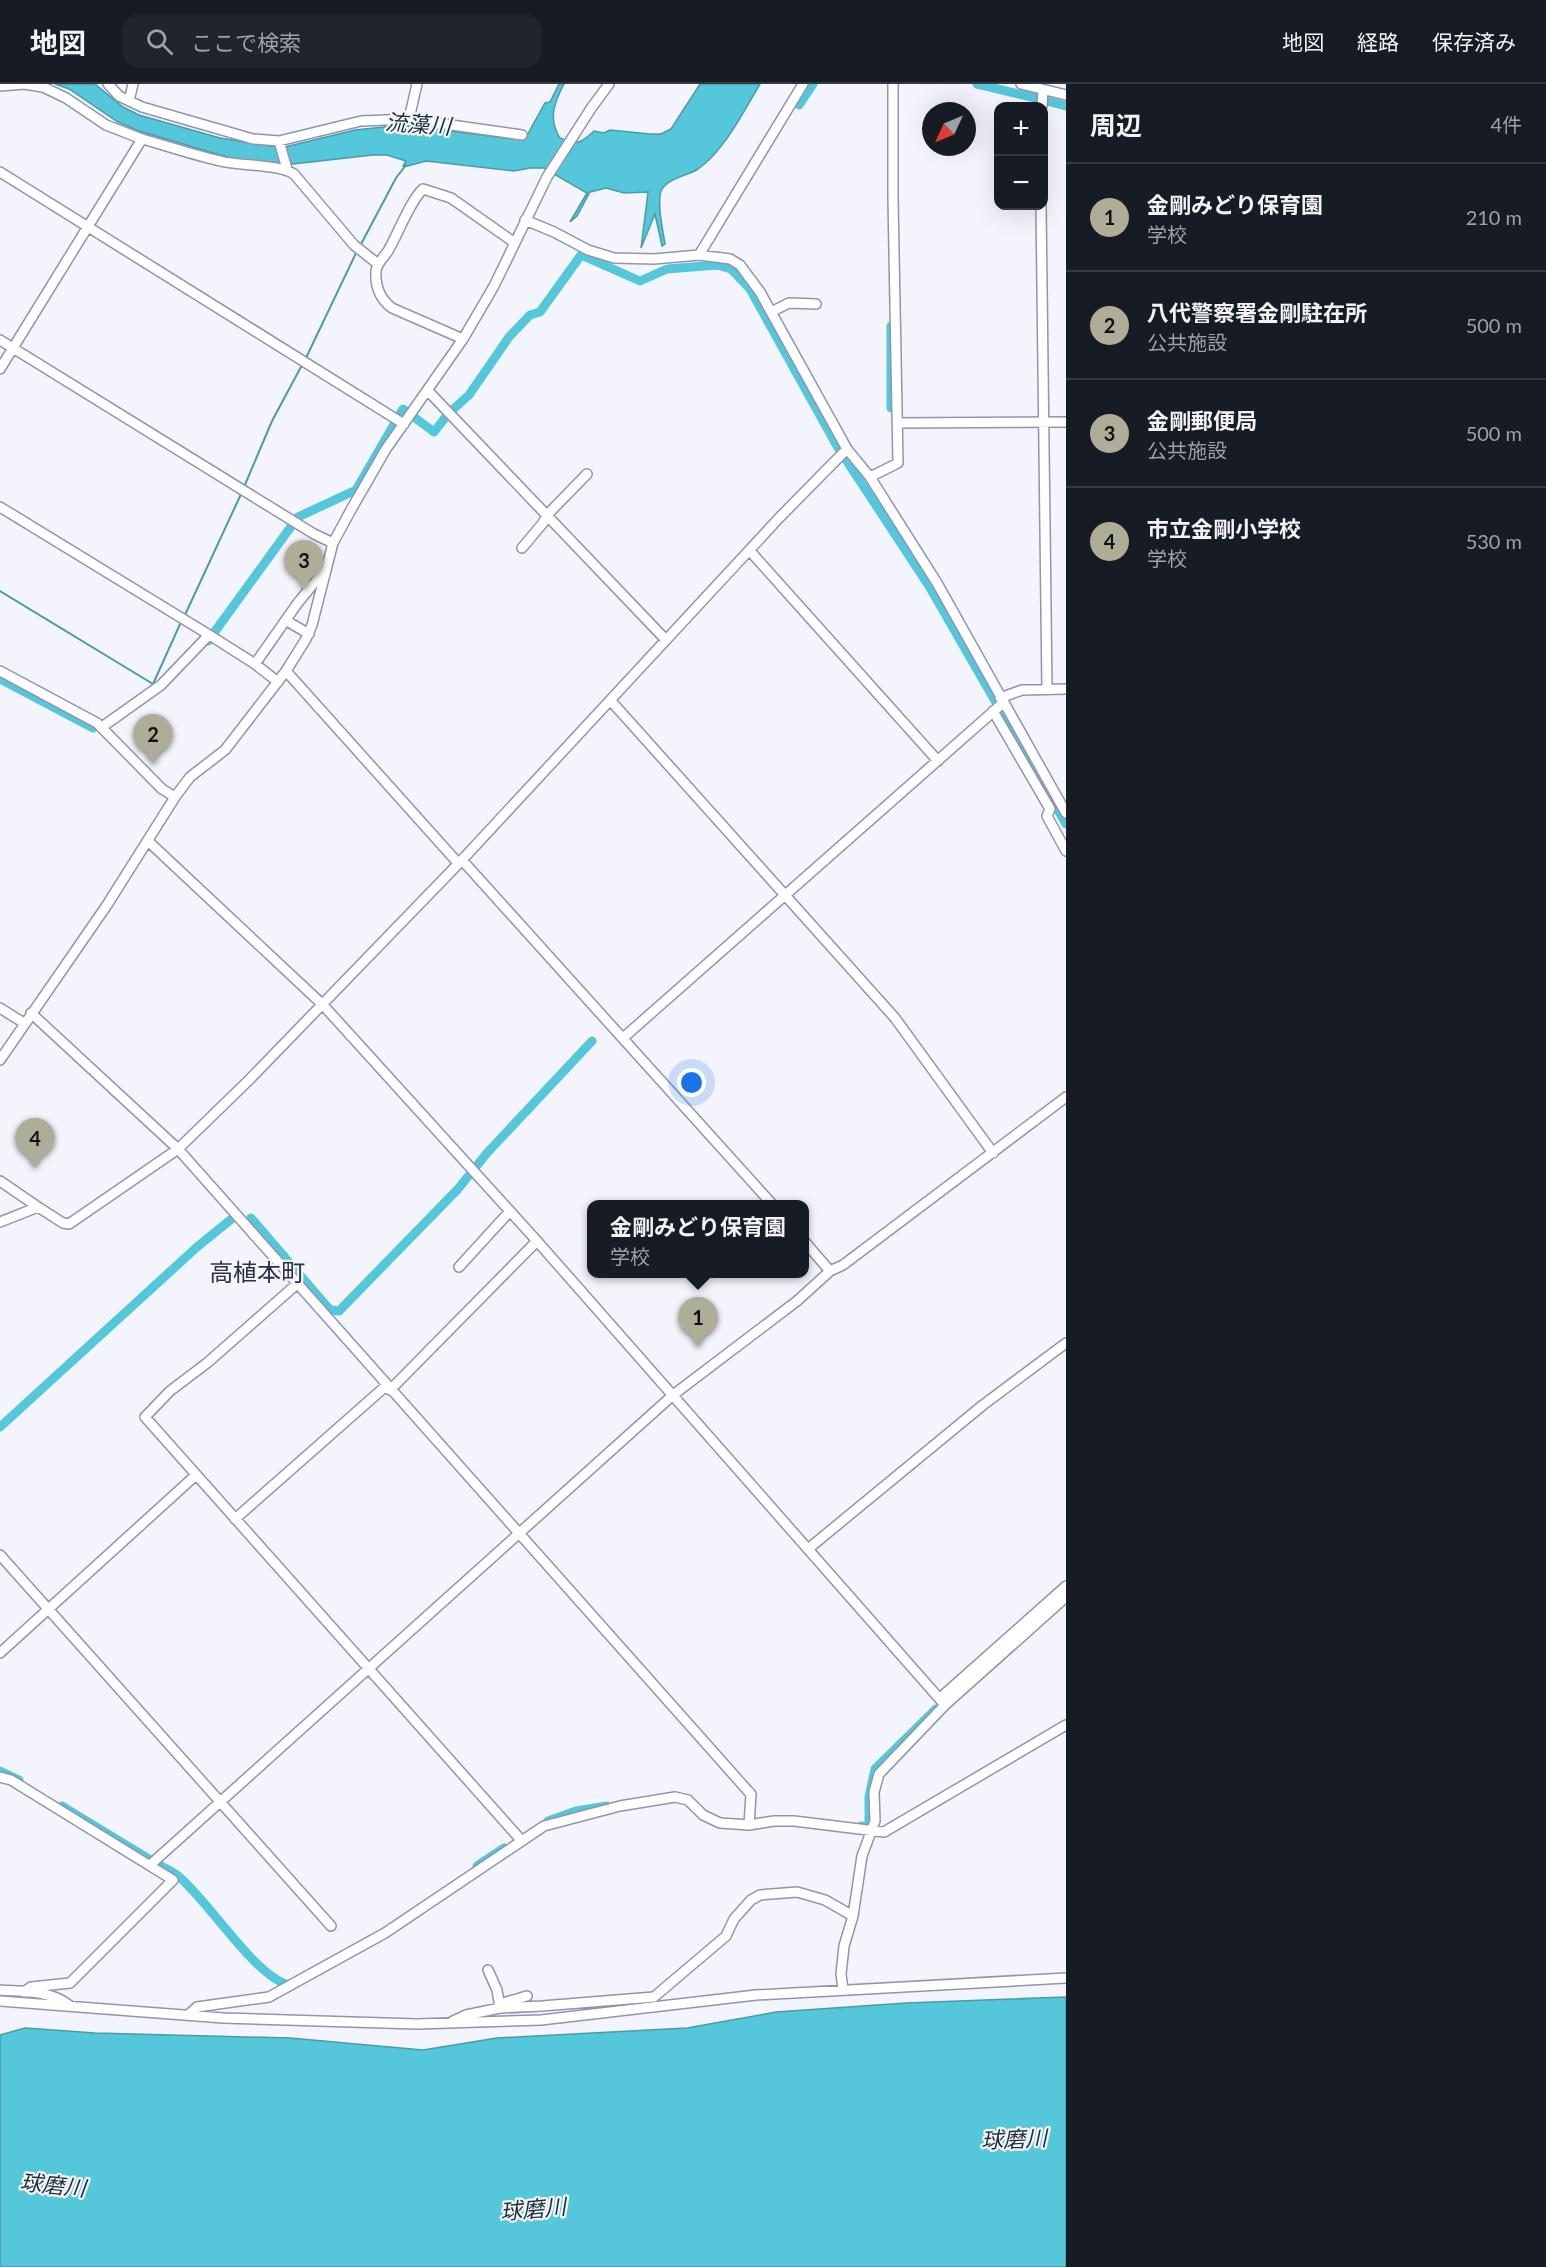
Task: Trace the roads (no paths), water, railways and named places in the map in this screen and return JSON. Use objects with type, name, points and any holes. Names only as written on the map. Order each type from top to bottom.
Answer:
[{"type":"street","points":[[0,86],[24,84],[43,87],[66,98],[106,125],[142,139],[243,166],[286,168],[294,174],[354,245],[378,264]]},
{"type":"street","points":[[108,84],[119,96],[142,107],[253,139],[279,142],[361,121],[409,119],[522,135]]},
{"type":"street","points":[[129,101],[133,84]]},
{"type":"street","points":[[409,119],[417,84]]},
{"type":"street","points":[[0,1060],[31,1013],[59,977],[190,777],[225,750],[286,671],[309,634],[333,543],[386,449],[429,392],[463,339],[515,243],[547,177],[609,84]]},
{"type":"street","points":[[699,255],[803,84]]},
{"type":"street","points":[[870,477],[898,463],[893,84]]},
{"type":"street","points":[[1021,84],[1066,95]]},
{"type":"street","points":[[1042,102],[1043,90]]},
{"type":"street","points":[[0,369],[142,139]]},
{"type":"street","points":[[279,142],[286,168]]},
{"type":"street","points":[[0,172],[405,423]]},
{"type":"street","points":[[463,339],[392,308],[386,303],[380,295],[377,281],[378,264],[401,227],[416,195],[423,189],[451,198],[515,243]]},
{"type":"street","points":[[1041,210],[1047,689]]},
{"type":"street","points":[[525,220],[588,250],[614,258],[654,259],[699,255],[730,259],[740,265],[760,292],[843,452],[870,477],[937,583],[1001,701],[1066,813]]},
{"type":"street","points":[[771,312],[789,303],[816,304]]},
{"type":"street","points":[[0,340],[314,534],[333,543]]},
{"type":"street","points":[[429,392],[666,640]]},
{"type":"street","points":[[897,423],[1066,422]]},
{"type":"street","points":[[0,1181],[38,1208],[63,1223],[69,1224],[178,1149],[323,1005],[843,452]]},
{"type":"street","points":[[522,548],[547,515],[587,474]]},
{"type":"street","points":[[0,507],[255,664],[278,682]]},
{"type":"street","points":[[750,551],[938,760]]},
{"type":"street","points":[[255,664],[297,604],[325,570]]},
{"type":"street","points":[[287,621],[309,634]]},
{"type":"street","points":[[102,727],[160,685],[211,637]]},
{"type":"street","points":[[0,671],[102,727],[162,789],[175,798]]},
{"type":"street","points":[[286,671],[768,1200]]},
{"type":"street","points":[[623,1038],[787,897],[993,711],[1001,701],[1022,690],[1066,689]]},
{"type":"street","points":[[611,701],[895,1018],[993,1153]]},
{"type":"street","points":[[993,711],[1050,809],[1047,816],[1066,851]]},
{"type":"street","points":[[148,842],[323,1005],[537,1241],[942,1702]]},
{"type":"street","points":[[0,1008],[24,1023]]},
{"type":"street","points":[[31,1013],[178,1149],[751,1794],[749,1825]]},
{"type":"street","points":[[150,1865],[673,1395],[797,1301],[830,1270],[843,1265],[1066,1097]]},
{"type":"street","points":[[0,1221],[38,1208]]},
{"type":"street","points":[[459,1267],[510,1211]]},
{"type":"street","points":[[235,1519],[389,1388],[537,1241]]},
{"type":"street","points":[[809,1247],[830,1270]]},
{"type":"street","points":[[297,1284],[207,1363],[170,1391],[145,1417],[521,1840]]},
{"type":"street","points":[[808,1549],[983,1405],[1066,1343]]},
{"type":"street","points":[[0,1653],[195,1475]]},
{"type":"street","points":[[0,1555],[331,1926]]},
{"type":"street","points":[[843,1989],[841,1974],[843,1955],[853,1916],[862,1856],[875,1821],[874,1792],[879,1774],[942,1702],[1066,1586]]},
{"type":"street","points":[[942,1702],[1066,1598]]},
{"type":"street","points":[[188,2015],[197,2007],[269,1997],[386,1933],[544,1826],[568,1818],[675,1797],[688,1800],[703,1815],[720,1823],[749,1825],[794,1821],[884,1832],[1066,1725]]},
{"type":"street","points":[[0,1777],[11,1780],[173,1880],[70,1983],[31,1987],[24,1992]]},
{"type":"street","points":[[499,2006],[542,2007],[654,1997],[726,1936],[734,1919],[751,1900],[760,1895],[797,1892],[825,1900],[853,1916]]},
{"type":"street","points":[[488,1970],[497,1990],[499,2006]]},
{"type":"street","points":[[0,2001],[188,2015],[417,2024],[541,2020],[756,1995],[1066,1977]]},
{"type":"street","points":[[0,1990],[58,1997],[70,2005]]},
{"type":"street","points":[[451,2023],[466,2015],[527,1996]]},
{"type":"water","points":[[55,84],[95,84],[123,107],[139,115],[220,138],[285,147],[355,130],[403,125],[525,139],[545,103],[550,102],[559,84],[564,84],[555,104],[553,118],[560,138],[578,142],[594,131],[604,133],[610,130],[661,134],[671,129],[700,84],[760,84],[733,130],[716,152],[698,169],[665,185],[662,189],[660,207],[665,244],[662,246],[655,214],[641,248],[648,192],[624,193],[606,188],[590,192],[577,216],[570,222],[587,193],[544,168],[514,171],[426,161],[404,167],[406,161],[387,155],[293,164],[237,160],[139,131],[118,122],[69,89]]},
{"type":"water","name":"球磨川","points":[[1066,1997],[1066,2267],[0,2267],[0,2035],[25,2028],[95,2033],[290,2038],[423,2050],[497,2038],[687,2028],[776,2012],[906,2003]]},
{"type":"waterway","points":[[799,105],[813,84]]},
{"type":"waterway","points":[[977,84],[1040,99]]},
{"type":"waterway","points":[[1047,101],[1066,106]]},
{"type":"waterway","points":[[360,246],[396,178],[406,165]]},
{"type":"waterway","points":[[305,360],[357,251]]},
{"type":"waterway","points":[[208,641],[298,517],[356,490],[403,409],[434,432],[448,414],[469,395],[509,337],[530,315],[540,312],[581,255],[640,281],[667,269],[717,265],[731,269],[750,289],[837,446],[929,586],[1066,824]]},
{"type":"waterway","points":[[891,326],[891,408]]},
{"type":"waterway","points":[[244,487],[272,421],[302,365]]},
{"type":"waterway","points":[[184,617],[242,492]]},
{"type":"waterway","points":[[0,591],[153,684]]},
{"type":"waterway","points":[[153,688],[181,622]]},
{"type":"waterway","points":[[0,679],[93,728]]},
{"type":"waterway","points":[[251,1218],[330,1310],[339,1311],[458,1189],[487,1153],[592,1041]]},
{"type":"waterway","points":[[0,1427],[197,1247],[234,1217]]},
{"type":"waterway","points":[[861,1826],[868,1827],[869,1825],[869,1797],[875,1769],[936,1709]]},
{"type":"waterway","points":[[0,1771],[19,1780]]},
{"type":"waterway","points":[[62,1806],[149,1859]]},
{"type":"waterway","points":[[548,1821],[576,1811],[607,1806]]},
{"type":"waterway","points":[[477,1866],[504,1848]]},
{"type":"waterway","points":[[158,1864],[176,1874],[190,1887],[262,1968],[276,1979],[289,1985],[294,1983]]},
{"type":"place","name":"金剛郵便局","points":[[304,590]]},
{"type":"place","name":"八代警察署金剛駐在所","points":[[153,764]]},
{"type":"place","name":"市立金剛小学校","points":[[35,1168]]},
{"type":"place","name":"金剛みどり保育園","points":[[698,1347]]},
{"type":"district","name":"高植本町","points":[[257,1273]]},
{"type":"water label","name":"流藻川","points":[[418,124]]}]
